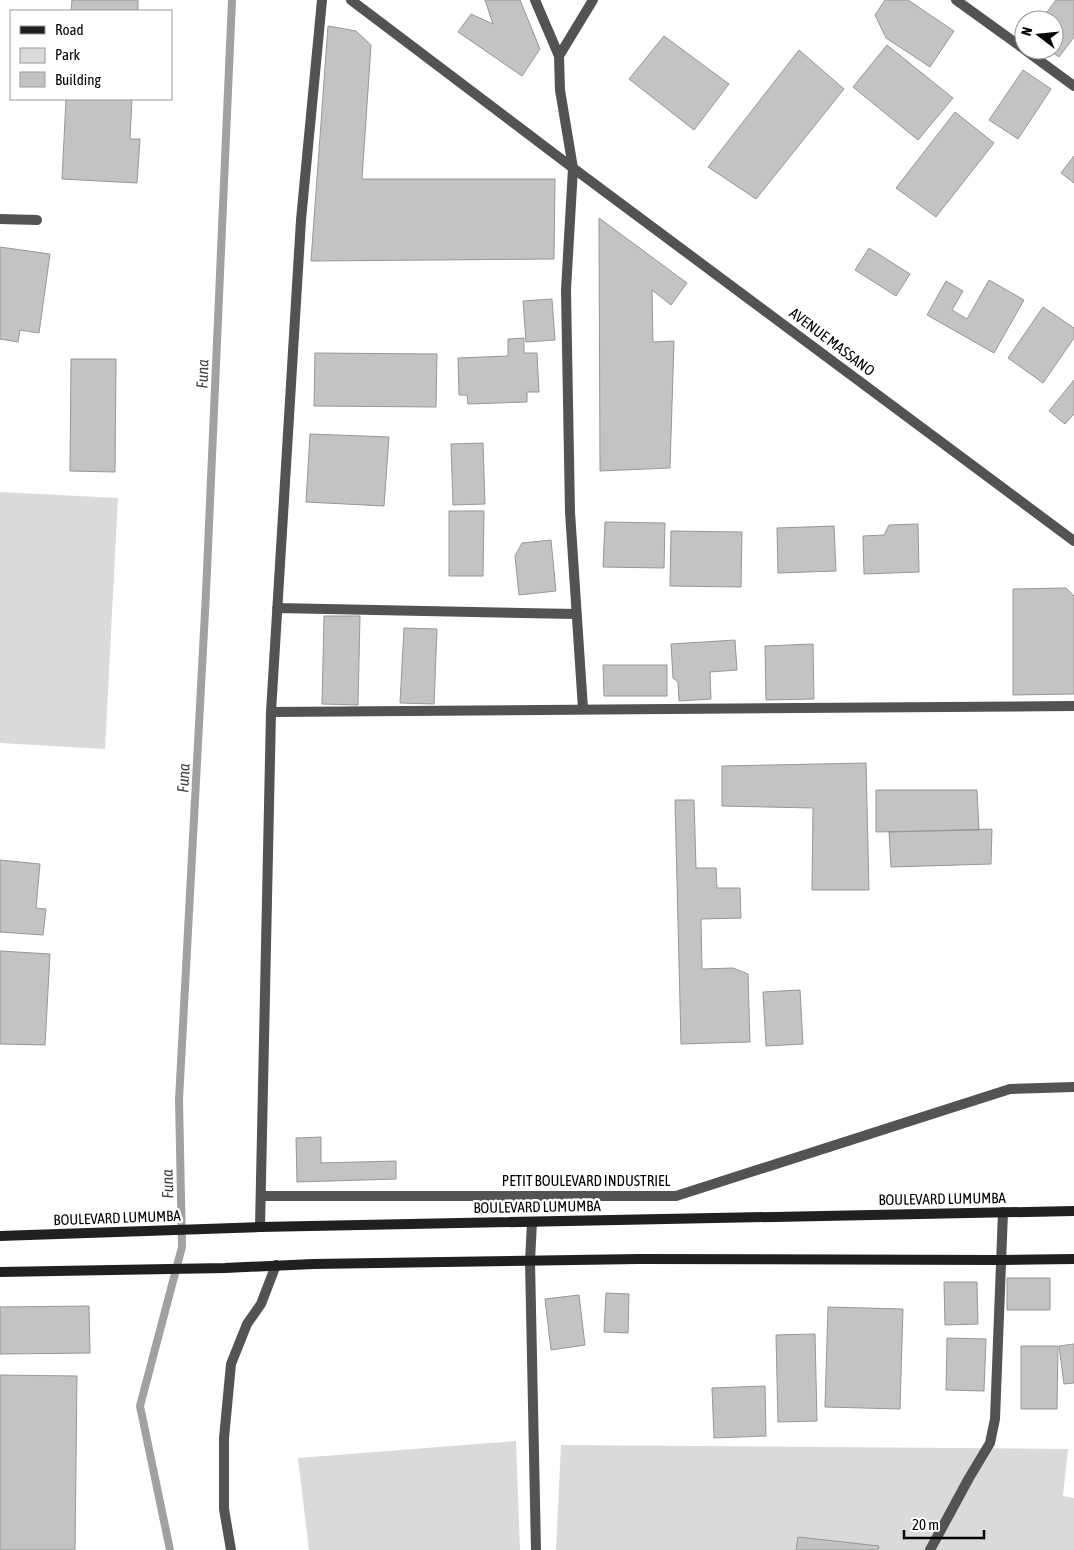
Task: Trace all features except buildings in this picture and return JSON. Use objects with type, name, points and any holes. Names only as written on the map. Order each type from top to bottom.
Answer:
[{"type":"main road","name":"BOULEVARD LUMUMBA","points":[[0,1236],[260,1227],[1074,1211]]},
{"type":"main road","points":[[0,1272],[225,1268],[313,1264],[638,1259],[1074,1259]]},
{"type":"street","points":[[260,1227],[271,712],[301,220],[322,0]]},
{"type":"street","name":"AVENUE MASSANO","points":[[351,0],[573,168],[1074,541]]},
{"type":"street","points":[[535,0],[559,56],[560,90],[573,168],[566,290],[570,512],[583,709]]},
{"type":"street","points":[[559,56],[593,0]]},
{"type":"street","points":[[956,0],[1014,43]]},
{"type":"street","points":[[1038,60],[1074,86]]},
{"type":"street","points":[[0,219],[37,220]]},
{"type":"street","points":[[277,608],[576,614]]},
{"type":"street","points":[[271,712],[1074,706]]},
{"type":"street","name":"PETIT BOULEVARD INDUSTRIEL","points":[[262,1196],[676,1196],[1010,1089],[1074,1087]]},
{"type":"street","points":[[930,1550],[990,1442],[995,1419],[1002,1260],[1002,1212]]},
{"type":"street","points":[[532,1222],[530,1261],[536,1550]]},
{"type":"street","points":[[231,1550],[224,1509],[224,1438],[231,1364],[248,1324],[261,1304],[276,1266]]},
{"type":"green space","points":[[0,492],[118,498],[105,749],[0,743]]},
{"type":"green space","points":[[516,1441],[520,1550],[309,1550],[298,1458]]},
{"type":"green space","points":[[561,1445],[1068,1449],[1063,1496],[1074,1498],[1074,1550],[556,1550]]},
{"type":"waterway","name":"Funa","points":[[170,1550],[140,1406],[182,1247],[179,1100],[206,593],[232,0]]}]
